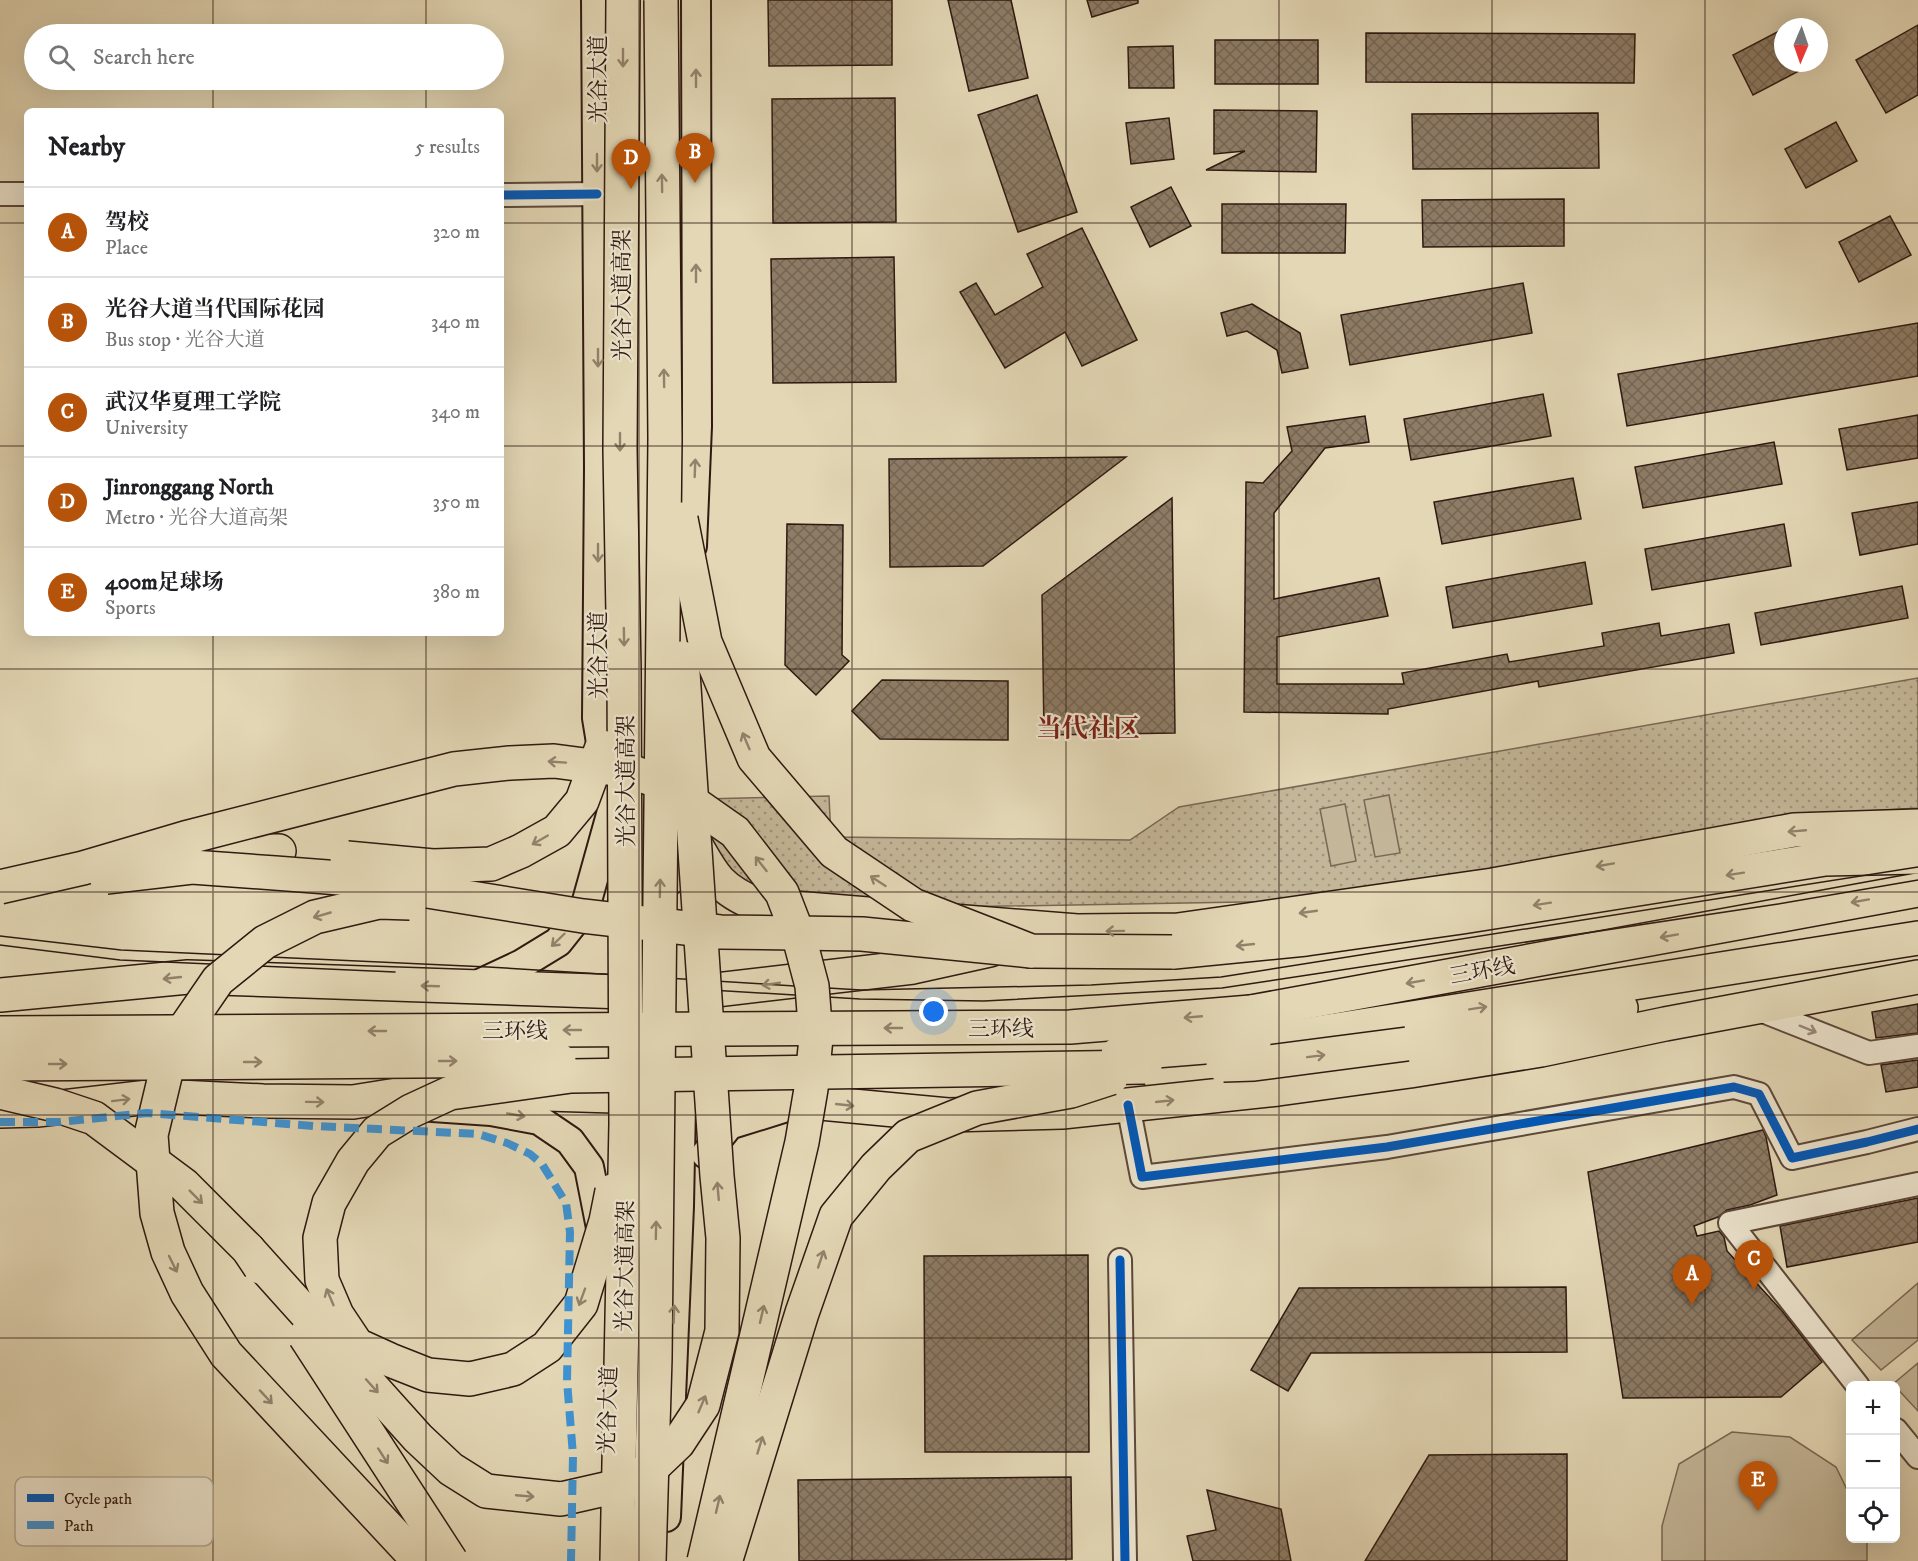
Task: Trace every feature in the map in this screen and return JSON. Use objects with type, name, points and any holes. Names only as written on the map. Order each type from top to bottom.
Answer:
[{"type":"highway","name":"光谷大道高架","points":[[617,1561],[624,670],[620,450],[623,0]]},
{"type":"highway","name":"光谷大道高架","points":[[649,1561],[655,1358],[665,439],[661,0]]},
{"type":"highway","points":[[661,80],[674,0]]},
{"type":"highway","points":[[665,439],[705,642],[754,758],[834,852],[913,905],[1031,951]]},
{"type":"highway","points":[[0,1092],[55,1105],[94,1118],[184,1185],[248,1249],[418,1438],[451,1469],[486,1491],[561,1499],[627,1484],[657,1463],[678,1443],[703,1406],[722,1331],[723,1238],[680,633],[664,539]]},
{"type":"highway","points":[[83,868],[200,852],[279,851],[433,866],[491,864],[557,831],[582,801],[597,764],[624,670]]},
{"type":"highway","points":[[0,888],[454,769],[510,763],[554,761],[630,771],[668,785],[735,832],[782,893],[799,937],[812,986],[816,1038],[811,1089],[802,1142],[704,1561]]},
{"type":"highway","points":[[687,827],[713,876],[739,897],[758,905],[1077,931],[1178,930],[1350,906],[1493,885],[1794,830],[1918,827]]},
{"type":"highway","points":[[1778,867],[1837,844],[1918,827]]},
{"type":"highway","points":[[0,888],[192,867],[353,879],[583,916],[720,932],[862,934],[1031,951],[1172,952],[1306,939],[1483,914],[1825,859],[1918,857]]},
{"type":"highway","name":"三环线","points":[[0,1033],[1253,1028],[1918,890]]},
{"type":"highway","points":[[419,1561],[226,1354],[187,1293],[168,1252],[157,1213],[152,1135],[172,1047],[219,980],[265,942],[315,917],[379,902],[529,907]]},
{"type":"highway","points":[[1350,906],[1483,914]]},
{"type":"highway","points":[[0,995],[188,976],[682,994],[913,967],[1077,931]]},
{"type":"highway","name":"三环线","points":[[0,1064],[1083,1057],[1253,1028],[1918,938]]},
{"type":"highway","points":[[619,1110],[606,1221],[581,1304],[547,1347],[513,1369],[470,1379],[428,1375],[357,1345],[337,1315],[322,1280],[320,1238],[328,1203],[352,1161],[377,1132],[411,1111],[450,1093],[571,1076],[1254,1064],[1407,1044],[1656,1002],[1918,948]]},
{"type":"highway","points":[[0,1111],[37,1110],[157,1096],[353,1102],[428,1090],[619,1110],[681,1099],[810,1101],[948,1115],[1062,1112],[1278,1089],[1410,1071],[1541,1050],[1918,977]]},
{"type":"highway","points":[[1514,1026],[1754,1007]]},
{"type":"highway","points":[[725,1561],[798,1324],[836,1216],[876,1167],[908,1136],[977,1108],[1071,1091],[1145,1067]]},
{"type":"highway","points":[[248,1249],[451,1561]]},
{"type":"main road","name":"光谷大道","points":[[596,0],[599,467],[597,718],[612,811],[611,992],[619,1110],[602,1561]]},
{"type":"main road","points":[[664,1561],[679,1206],[687,827],[684,748],[697,426],[696,0]]},
{"type":"main road","points":[[472,988],[522,964],[558,942],[585,908],[612,811]]},
{"type":"main road","points":[[679,1206],[699,1162],[729,1125],[773,1110],[810,1101]]},
{"type":"main road","points":[[353,1102],[501,1113],[539,1119],[570,1141],[589,1167],[612,1286]]},
{"type":"street","points":[[0,194],[24,194]]},
{"type":"street","points":[[504,195],[597,194]]},
{"type":"street","points":[[1754,1007],[1869,1053],[1918,1046]]},
{"type":"street","points":[[1128,1105],[1142,1177],[1387,1147],[1734,1087],[1759,1094],[1792,1158],[1918,1129]]},
{"type":"street","points":[[1854,1381],[1730,1223],[1918,1184]]},
{"type":"street","points":[[1120,1260],[1125,1561]]},
{"type":"street","points":[[1900,1435],[1918,1457]]},
{"type":"shaded area","points":[[1918,678],[1918,808],[1852,812],[1300,901],[951,907],[763,897],[717,867],[703,799],[829,796],[831,837],[1130,840],[1179,807]]},
{"type":"shaded area","points":[[1389,795],[1400,853],[1375,857],[1364,800]]},
{"type":"shaded area","points":[[1345,804],[1356,861],[1331,866],[1320,809]]},
{"type":"shaded area","points":[[1918,1283],[1918,1340],[1881,1370],[1852,1340]]},
{"type":"shaded area","points":[[1918,1363],[1918,1411],[1900,1392],[1900,1381],[1897,1381]]},
{"type":"shaded area","points":[[1732,1432],[1790,1437],[1836,1467],[1846,1488],[1846,1543],[1867,1543],[1867,1561],[1662,1561],[1662,1526],[1679,1464]]},
{"type":"building","points":[[768,0],[892,0],[892,65],[769,66]]},
{"type":"building","points":[[948,0],[1011,0],[1028,78],[969,91]]},
{"type":"building","points":[[1087,0],[1138,0],[1138,3],[1092,17]]},
{"type":"building","points":[[1918,25],[1918,95],[1886,113],[1856,60]]},
{"type":"building","points":[[1366,33],[1635,34],[1634,83],[1366,82]]},
{"type":"building","points":[[1774,34],[1774,72],[1797,72],[1753,95],[1733,55]]},
{"type":"building","points":[[1215,40],[1318,40],[1318,84],[1215,84]]},
{"type":"building","points":[[1173,46],[1174,88],[1129,88],[1128,47]]},
{"type":"building","points":[[1037,95],[1077,212],[1018,232],[978,115]]},
{"type":"building","points":[[895,98],[896,222],[773,223],[772,99]]},
{"type":"building","points":[[1214,110],[1317,111],[1316,172],[1206,170],[1245,151],[1214,154]]},
{"type":"building","points":[[1598,113],[1599,168],[1413,169],[1412,114]]},
{"type":"building","points":[[1169,118],[1174,159],[1131,164],[1126,123]]},
{"type":"building","points":[[1836,122],[1857,161],[1806,188],[1785,149]]},
{"type":"building","points":[[1171,187],[1191,226],[1150,247],[1131,207]]},
{"type":"building","points":[[1564,199],[1564,246],[1423,247],[1422,200]]},
{"type":"building","points":[[1222,204],[1346,204],[1345,253],[1222,253]]},
{"type":"building","points":[[1890,216],[1911,255],[1859,282],[1839,242]]},
{"type":"building","points":[[1082,228],[1137,340],[1082,366],[1065,332],[1005,368],[960,292],[976,283],[995,315],[1043,287],[1027,254]]},
{"type":"building","points":[[894,257],[896,382],[773,383],[771,259]]},
{"type":"building","points":[[1523,283],[1532,333],[1350,365],[1341,315]]},
{"type":"building","points":[[1252,304],[1300,333],[1308,368],[1282,373],[1277,350],[1247,331],[1227,336],[1221,313]]},
{"type":"building","points":[[1918,323],[1918,376],[1627,426],[1618,374]]},
{"type":"building","points":[[1543,394],[1551,436],[1411,460],[1404,419]]},
{"type":"building","points":[[1918,415],[1918,458],[1847,470],[1839,429]]},
{"type":"building","points":[[1365,416],[1369,442],[1325,448],[1274,513],[1274,599],[1379,578],[1388,616],[1277,637],[1277,684],[1404,684],[1402,673],[1507,654],[1509,662],[1604,646],[1602,633],[1659,623],[1661,636],[1729,624],[1734,653],[1539,687],[1538,681],[1388,709],[1388,714],[1244,712],[1246,482],[1263,483],[1292,451],[1287,427]]},
{"type":"building","points":[[1774,442],[1782,484],[1643,508],[1635,467]]},
{"type":"building","points":[[1126,457],[983,566],[890,567],[889,459]]},
{"type":"building","points":[[1573,478],[1581,519],[1442,544],[1434,502]]},
{"type":"building","points":[[1172,498],[1175,733],[1044,735],[1042,595]]},
{"type":"building","points":[[1918,502],[1918,544],[1860,555],[1852,513]]},
{"type":"building","points":[[787,524],[843,525],[842,655],[849,661],[816,695],[785,665]]},
{"type":"building","points":[[1784,524],[1791,566],[1652,590],[1645,549]]},
{"type":"building","points":[[1585,562],[1592,604],[1453,628],[1446,587]]},
{"type":"building","points":[[1902,586],[1908,618],[1761,645],[1755,613]]},
{"type":"building","points":[[882,680],[1008,681],[1008,740],[880,739],[852,711]]},
{"type":"building","points":[[1918,1004],[1918,1033],[1876,1038],[1872,1012]]},
{"type":"building","points":[[1918,1060],[1918,1087],[1886,1092],[1881,1065]]},
{"type":"building","points":[[1763,1130],[1777,1195],[1750,1205],[1727,1210],[1718,1217],[1694,1226],[1697,1236],[1719,1231],[1724,1237],[1727,1251],[1782,1311],[1822,1362],[1781,1397],[1623,1398],[1588,1172]]},
{"type":"building","points":[[1918,1198],[1918,1242],[1787,1267],[1780,1226]]},
{"type":"building","points":[[1088,1255],[1089,1452],[925,1452],[924,1256]]},
{"type":"building","points":[[1566,1287],[1567,1352],[1311,1353],[1288,1391],[1251,1370],[1299,1288]]},
{"type":"building","points":[[1567,1454],[1567,1561],[1365,1561],[1429,1455]]},
{"type":"building","points":[[1071,1477],[1072,1559],[799,1561],[798,1480]]},
{"type":"building","points":[[1207,1490],[1281,1509],[1291,1561],[1193,1561],[1187,1536],[1216,1530]]},
{"type":"tram line","points":[[0,936],[121,950],[488,967],[861,990],[1091,985],[1221,977],[1918,867]]},
{"type":"tram line","points":[[694,989],[860,999],[984,1001],[1222,988],[1778,904],[1918,880]]},
{"type":"tram line","points":[[0,945],[120,960],[395,972]]},
{"type":"marked path","points":[[0,1122],[60,1122],[147,1113],[314,1126],[478,1134],[507,1143],[530,1154],[542,1164],[566,1203],[570,1232],[567,1381],[573,1455],[571,1561]]},
{"type":"cycle path","points":[[504,195],[597,194]]},
{"type":"cycle path","points":[[1128,1105],[1142,1177],[1387,1147],[1734,1087],[1759,1094],[1792,1158],[1918,1129]]},
{"type":"cycle path","points":[[1120,1260],[1125,1561]]},
{"type":"place","name":"光谷大道当代国际花园","points":[[695,183]]},
{"type":"place","name":"Jinronggang North","points":[[631,189]]},
{"type":"place","name":"武汉华夏理工学院","points":[[1754,1290]]},
{"type":"place","name":"驾校","points":[[1692,1305]]},
{"type":"place","name":"400m足球场","points":[[1758,1511]]},
{"type":"district","name":"当代社区","points":[[1088,728]]}]
